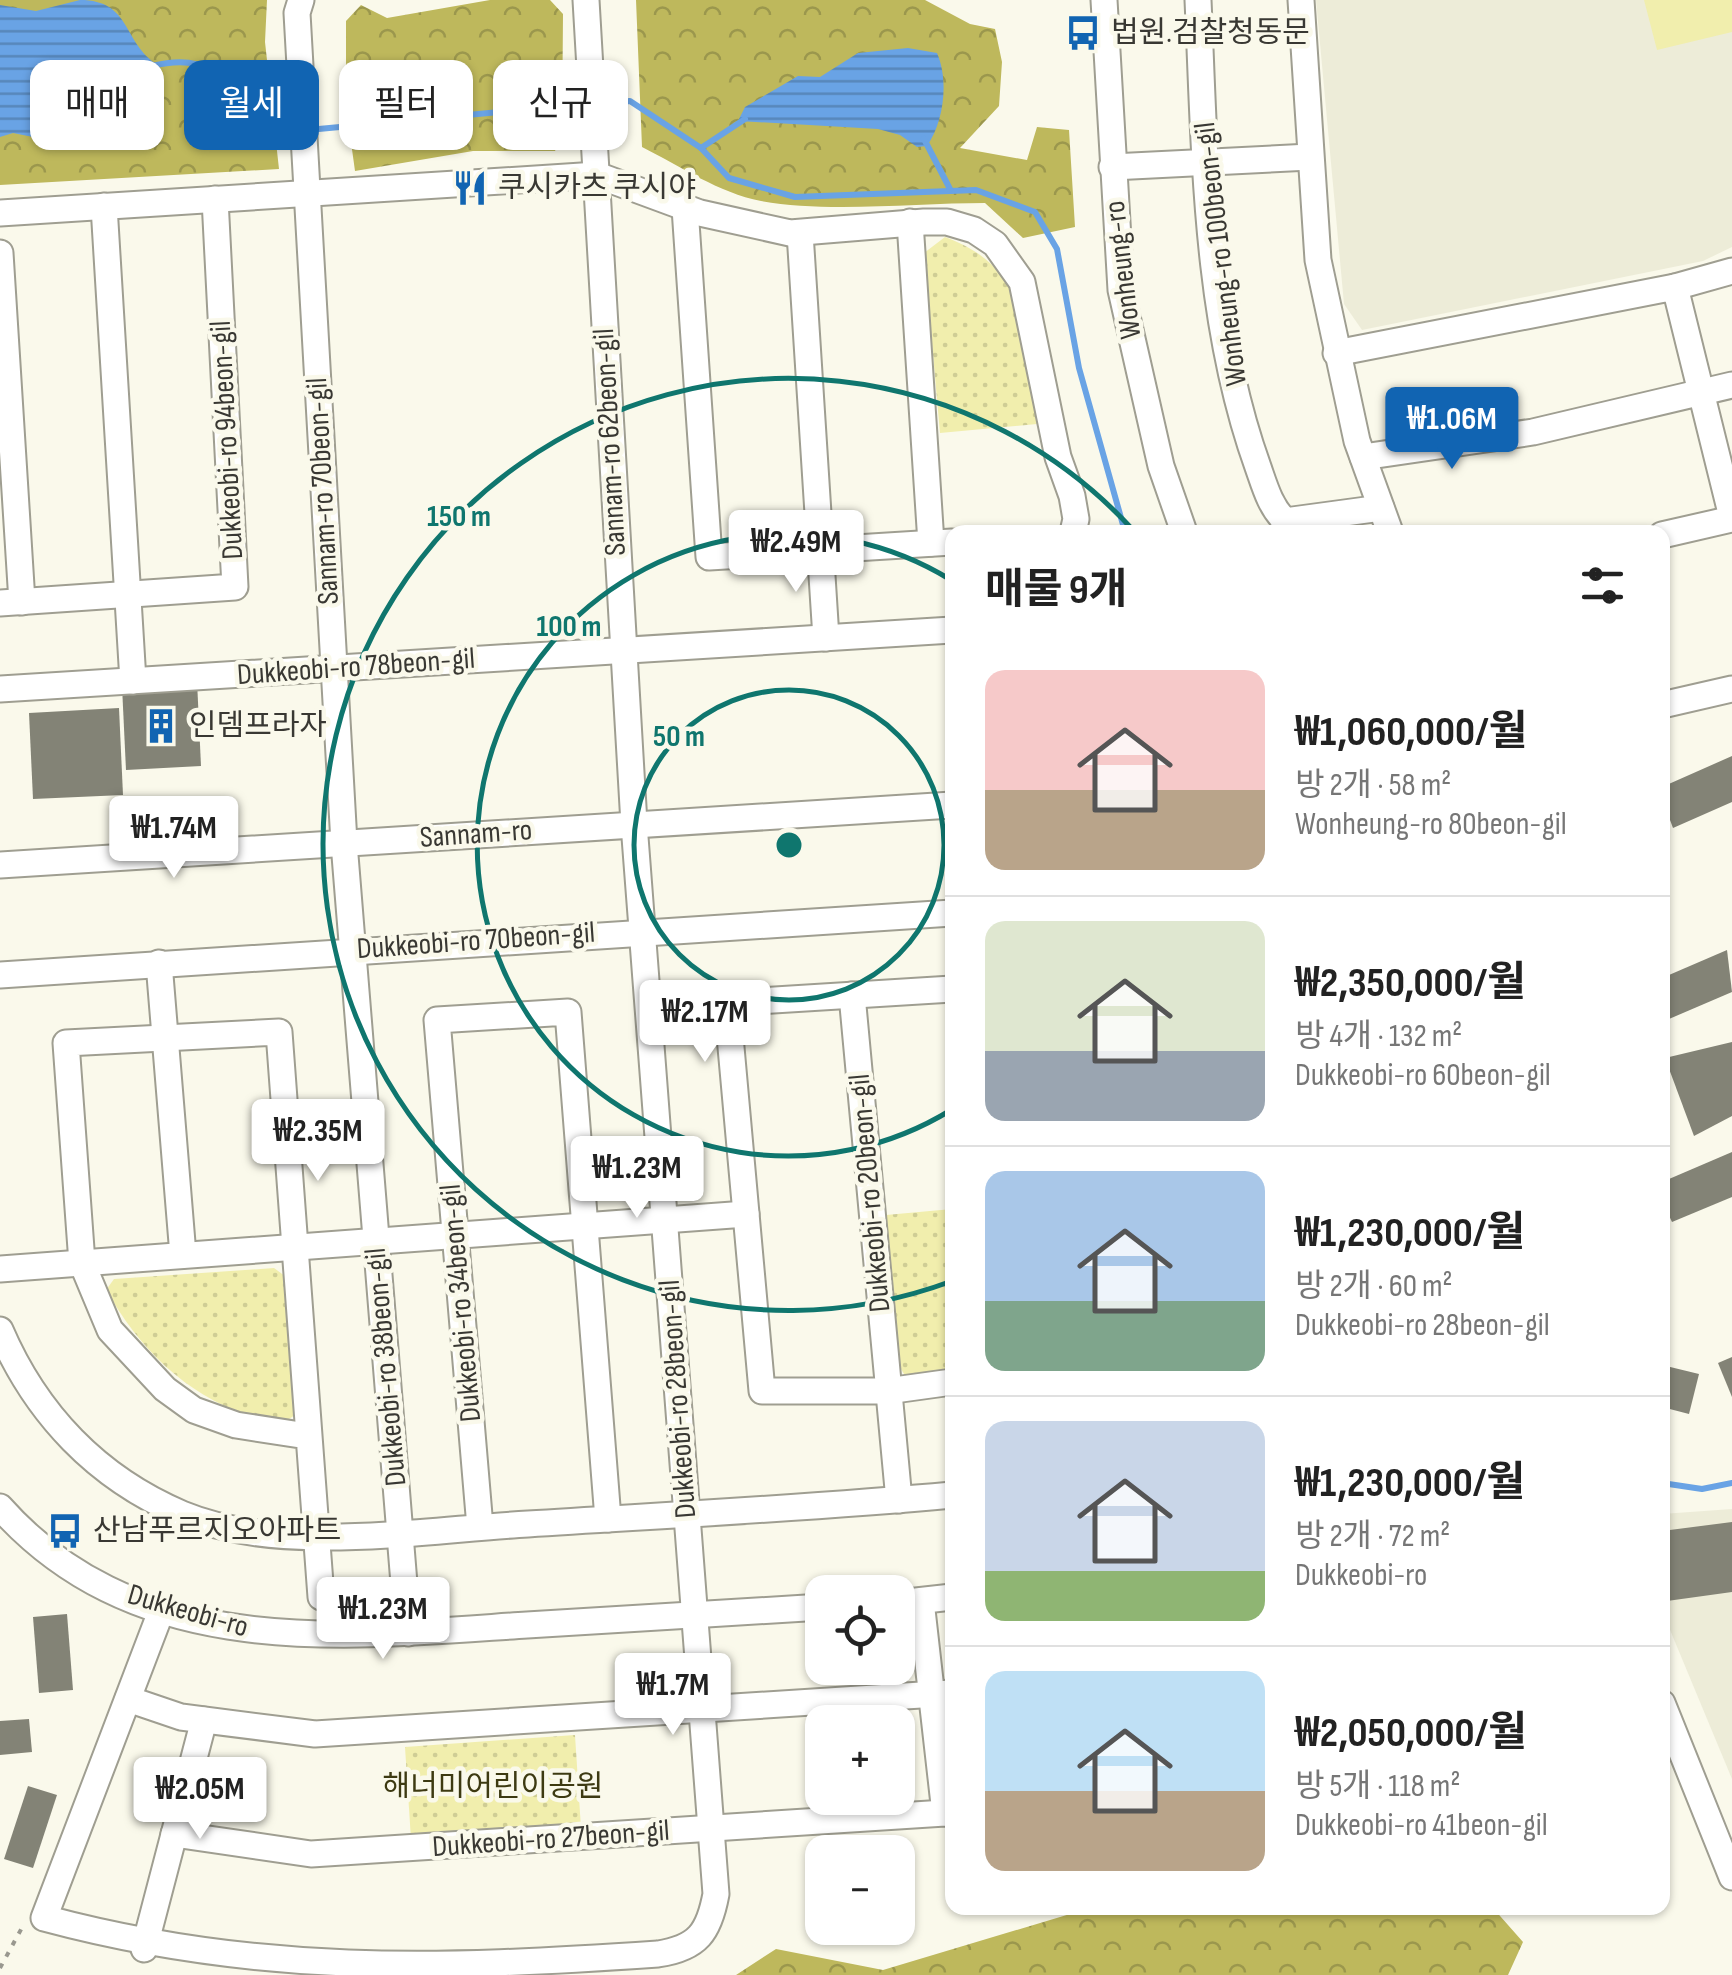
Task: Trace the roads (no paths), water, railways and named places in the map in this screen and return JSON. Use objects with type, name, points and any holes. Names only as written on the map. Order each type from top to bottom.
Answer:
[{"type":"street","name":"Sannam-ro 70beon-gil","points":[[301,0],[298,37],[305,194],[344,843]]},
{"type":"street","name":"Wonheung-ro","points":[[1104,0],[1120,290],[1161,466],[1182,525]]},
{"type":"street","name":"Wonheung-ro 100beon-gil","points":[[1198,0],[1206,162],[1230,370],[1248,438],[1274,510],[1285,521],[1300,522],[1380,508]]},
{"type":"street","points":[[1301,0],[1318,260],[1336,353],[1363,458],[1387,525]]},
{"type":"street","name":"Sannam-ro 62beon-gil","points":[[587,8],[634,824]]},
{"type":"street","points":[[1112,167],[1310,157]]},
{"type":"street","points":[[0,212],[597,175],[684,208],[800,233],[948,222],[974,230],[995,244],[1022,282],[1058,457],[1074,507],[1073,525]]},
{"type":"street","name":"Dukkeobi-ro 94beon-gil","points":[[0,253],[11,602],[235,588],[215,199]]},
{"type":"street","points":[[104,206],[133,681]]},
{"type":"street","points":[[684,208],[709,557],[942,542],[910,222]]},
{"type":"street","points":[[800,233],[826,638]]},
{"type":"street","points":[[1336,353],[1506,324],[1732,271]]},
{"type":"street","points":[[1670,533],[1732,518],[1676,287]]},
{"type":"street","points":[[1363,458],[1534,432],[1732,385]]},
{"type":"street","name":"Dukkeobi-ro 78beon-gil","points":[[0,689],[945,630]]},
{"type":"street","points":[[1670,703],[1732,689]]},
{"type":"street","name":"Sannam-ro","points":[[0,865],[945,805]]},
{"type":"street","name":"Dukkeobi-ro 28beon-gil","points":[[634,824],[694,1615]]},
{"type":"street","name":"Dukkeobi-ro 38beon-gil","points":[[344,843],[408,1633]]},
{"type":"street","name":"Dukkeobi-ro 70beon-gil","points":[[0,974],[945,913]]},
{"type":"street","points":[[160,963],[183,1255]]},
{"type":"street","points":[[945,989],[727,1003],[762,1391],[888,1391],[945,1383]]},
{"type":"street","name":"Dukkeobi-ro 20beon-gil","points":[[852,995],[899,1500]]},
{"type":"street","name":"Dukkeobi-ro 34beon-gil","points":[[480,1526],[437,1020],[568,1012],[585,1226]]},
{"type":"street","points":[[307,1436],[236,1425],[194,1410],[165,1390],[110,1330],[82,1263],[66,1043],[279,1032],[321,1596]]},
{"type":"street","points":[[0,1269],[746,1214]]},
{"type":"street","points":[[585,1226],[608,1519]]},
{"type":"street","points":[[0,1330],[38,1401],[102,1468],[183,1514],[261,1533],[399,1532],[945,1496]]},
{"type":"street","name":"Dukkeobi-ro","points":[[0,1507],[80,1571],[162,1609],[215,1625],[277,1635],[408,1633],[805,1608]]},
{"type":"street","points":[[915,1601],[945,1598]]},
{"type":"street","points":[[162,1609],[128,1699],[204,1720],[315,1734],[941,1694]]},
{"type":"street","name":"Dukkeobi-ro 27beon-gil","points":[[128,1699],[36,1919],[144,1950],[253,1968],[334,1973],[681,1950],[698,1941],[710,1924],[716,1894],[694,1615]]},
{"type":"street","points":[[915,1619],[941,1694],[945,1754]]},
{"type":"street","points":[[144,1950],[204,1720]]},
{"type":"street","points":[[1670,1723],[1732,1877]]},
{"type":"street","name":"Dukkeobi-ro 27beon-gil","points":[[174,1834],[312,1854],[945,1813]]},
{"type":"water","points":[[80,0],[109,7],[151,60],[30,60],[30,136],[13,133],[0,137],[0,5],[36,11]]},
{"type":"water","points":[[908,48],[937,53],[941,64],[941,113],[927,146],[917,147],[900,135],[878,129],[738,121],[745,107],[798,76],[820,77],[858,53]]},
{"type":"waterway","points":[[164,64],[184,62]]},
{"type":"waterway","points":[[628,101],[701,148],[729,178],[795,197],[976,190],[1035,212],[1057,249],[1079,368],[1123,525]]},
{"type":"waterway","points":[[319,129],[493,113]]},
{"type":"waterway","points":[[701,148],[745,119]]},
{"type":"waterway","points":[[924,139],[950,189]]},
{"type":"waterway","points":[[1670,1484],[1702,1489],[1732,1483]]},
{"type":"place","name":"법원.검찰청동문","points":[[1083,33]]},
{"type":"place","name":"쿠시카츠 쿠시야","points":[[470,188]]},
{"type":"place","name":"인뎀프라자","points":[[161,726]]},
{"type":"place","name":"산남푸르지오아파트","points":[[65,1531]]},
{"type":"park label","name":"해너미어린이공원","points":[[493,1787]]}]
